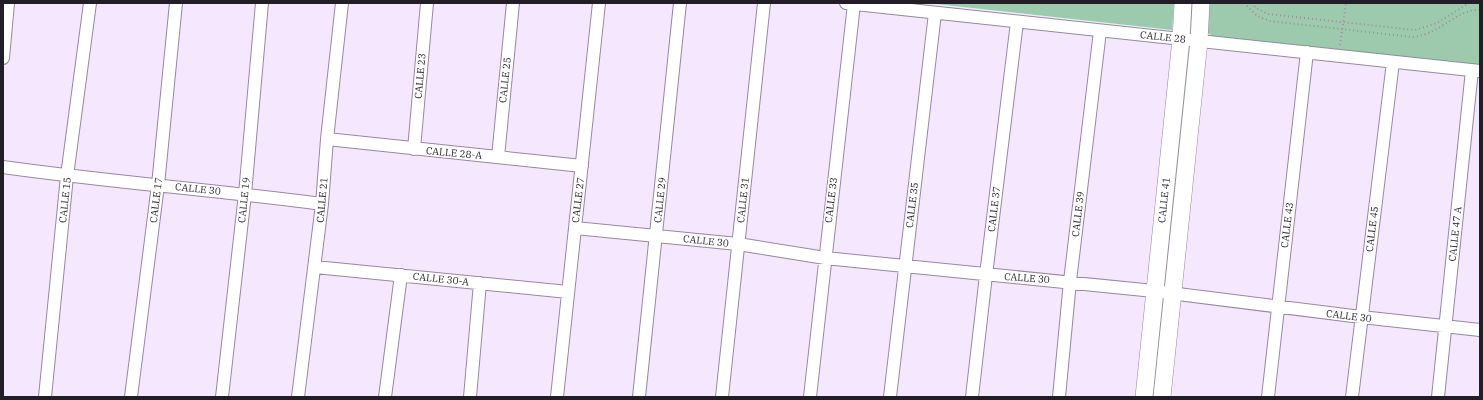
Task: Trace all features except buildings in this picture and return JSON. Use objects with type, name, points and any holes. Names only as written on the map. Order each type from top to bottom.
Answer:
[{"type":"main road","name":"CALLE 41","points":[[1144,397],[1181,39],[1183,3]]},
{"type":"main road","name":"CALLE 41","points":[[1162,397],[1199,41],[1201,3]]},
{"type":"street","points":[[3,58],[8,3]]},
{"type":"street","name":"CALLE 15","points":[[45,397],[67,176],[90,3]]},
{"type":"street","name":"CALLE 17","points":[[131,397],[158,185],[176,3]]},
{"type":"street","name":"CALLE 19","points":[[222,397],[245,194],[262,3]]},
{"type":"street","name":"CALLE 21","points":[[298,397],[322,204],[327,139],[342,3]]},
{"type":"street","name":"CALLE 23","points":[[414,149],[427,3]]},
{"type":"street","name":"CALLE 25","points":[[498,157],[513,3]]},
{"type":"street","name":"CALLE 27","points":[[557,397],[599,3]]},
{"type":"street","name":"CALLE 29","points":[[639,397],[680,3]]},
{"type":"street","name":"CALLE 31","points":[[722,397],[764,3]]},
{"type":"street","name":"CALLE 28","points":[[850,3],[1476,71]]},
{"type":"street","name":"CALLE 33","points":[[810,397],[850,3]]},
{"type":"street","name":"CALLE 35","points":[[890,397],[935,13]]},
{"type":"street","name":"CALLE 37","points":[[972,397],[1017,22]]},
{"type":"street","name":"CALLE 39","points":[[1059,397],[1070,281],[1100,30]]},
{"type":"street","name":"CALLE 43","points":[[1268,397],[1277,307],[1308,52]]},
{"type":"street","name":"CALLE 45","points":[[1352,397],[1393,62]]},
{"type":"street","name":"CALLE 47 A","points":[[1438,397],[1476,71]]},
{"type":"street","name":"CALLE 28-A","points":[[327,139],[582,166]]},
{"type":"street","name":"CALLE 30","points":[[3,167],[67,176],[245,194],[322,204]]},
{"type":"street","name":"CALLE 30","points":[[574,228],[738,244],[825,258],[986,275],[1070,281],[1154,290],[1173,294],[1361,318],[1480,330]]},
{"type":"street","name":"CALLE 30-A","points":[[314,267],[568,292]]},
{"type":"street","points":[[386,397],[401,275]]},
{"type":"street","points":[[470,397],[480,283]]},
{"type":"path","points":[[1017,3],[1044,3]]},
{"type":"path","points":[[1244,3],[1257,16],[1270,21],[1419,36],[1432,32],[1465,12],[1480,10]]},
{"type":"path","points":[[1252,3],[1256,8],[1268,14],[1415,30],[1431,26],[1468,3]]},
{"type":"path","points":[[1340,48],[1346,3]]},
{"type":"green space","points":[[927,3],[1174,3],[1172,30]]},
{"type":"green space","points":[[1208,3],[1480,3],[1480,67],[1215,38],[1208,33]]}]
